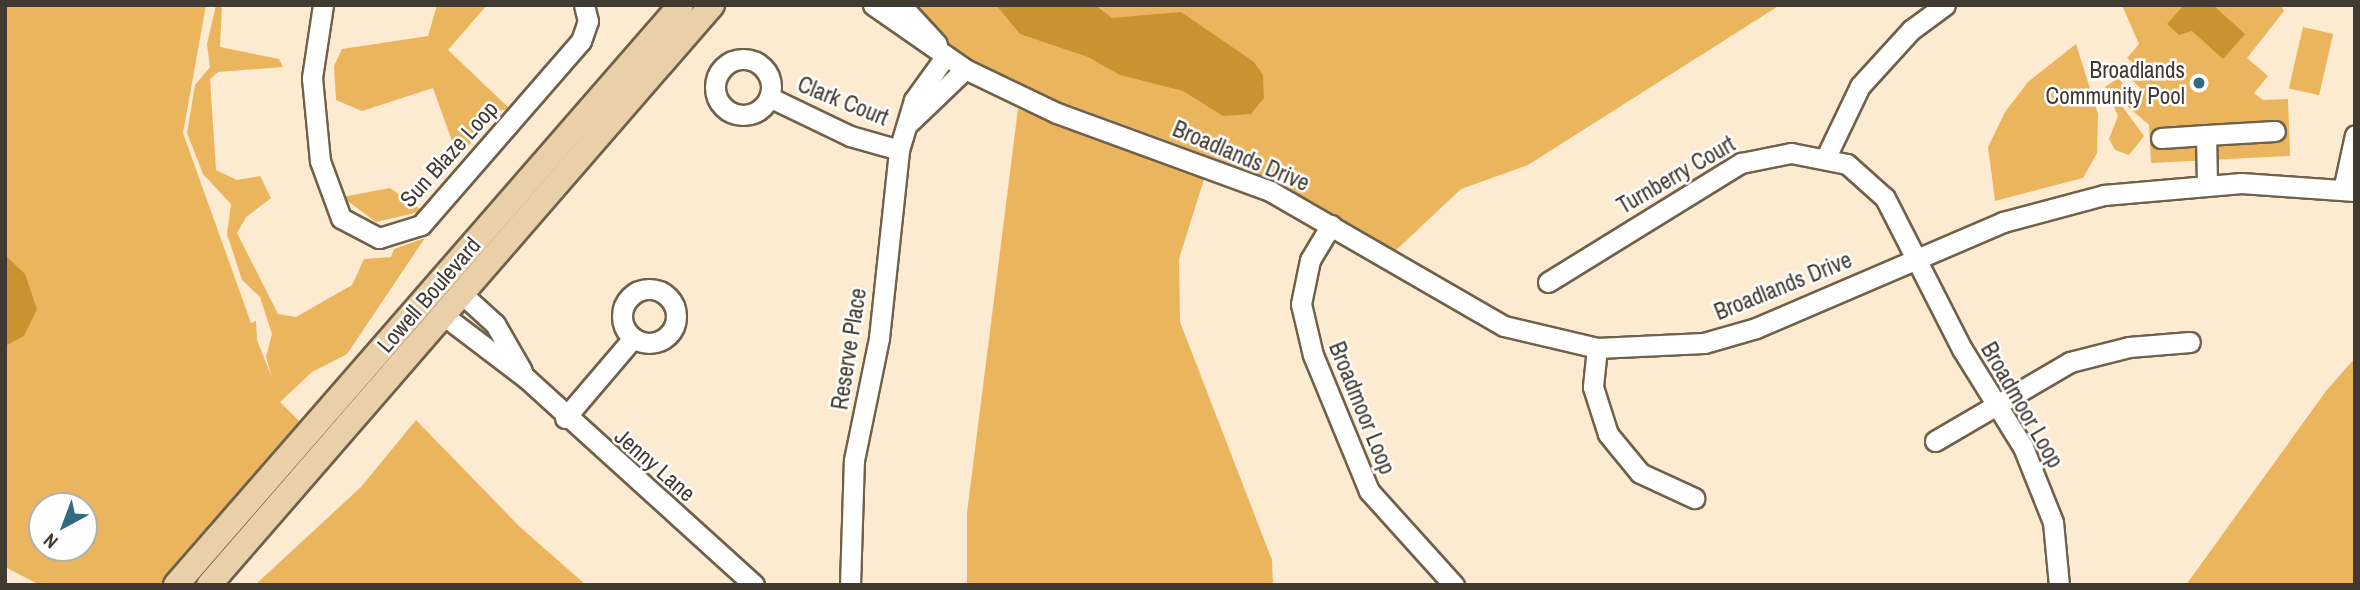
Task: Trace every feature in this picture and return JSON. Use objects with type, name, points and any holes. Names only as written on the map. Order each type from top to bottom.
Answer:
[{"type":"main road","name":"Lowell Boulevard","points":[[176,585],[681,5]]},
{"type":"main road","name":"Lowell Boulevard","points":[[209,585],[712,5]]},
{"type":"street","name":"Sun Blaze Loop","points":[[323,5],[312,106],[320,161],[341,218],[379,238],[421,225],[581,41],[589,21],[584,5]]},
{"type":"street","name":"Broadlands Drive","points":[[873,5],[965,69],[1057,113],[1169,150],[1270,191],[1504,326],[1597,348],[1704,343],[1756,328],[1916,258],[2061,205],[2207,184],[2349,191]]},
{"type":"street","name":"Broadlands Drive","points":[[901,5],[945,57]]},
{"type":"street","points":[[1826,158],[1860,86],[1912,30],[1945,5]]},
{"type":"street","name":"Reserve Place","points":[[850,585],[854,460],[879,338],[899,149],[910,122],[914,100],[945,57]]},
{"type":"street","name":"Reserve Place","points":[[910,122],[965,69]]},
{"type":"street","name":"Clark Court","points":[[769,97],[850,136],[899,149]]},
{"type":"street","points":[[2161,138],[2274,131]]},
{"type":"street","points":[[2206,135],[2207,184]]},
{"type":"street","points":[[2349,191],[2355,135]]},
{"type":"street","name":"Turnberry Court","points":[[1548,282],[1741,163],[1779,153],[1826,158],[1869,180],[1916,258]]},
{"type":"street","name":"Broadmoor Loop","points":[[1332,226],[1305,278],[1301,304],[1310,345],[1369,491],[1454,585]]},
{"type":"street","name":"Broadmoor Loop","points":[[1916,258],[2046,498],[2059,585]]},
{"type":"street","name":"Jenny Lane","points":[[462,294],[495,324],[526,379]]},
{"type":"street","name":"Jenny Lane","points":[[443,315],[526,379],[565,418],[754,585]]},
{"type":"street","points":[[565,418],[633,338]]},
{"type":"street","points":[[1934,441],[1996,402],[2070,362],[2129,347],[2190,342]]},
{"type":"street","points":[[1597,348],[1595,399],[1613,442],[1640,473],[1694,498]]},
{"type":"shaded area","points":[[5,5],[206,5],[183,133],[251,323],[256,321],[257,340],[272,378],[266,357],[272,334],[260,297],[242,280],[227,234],[231,204],[203,174],[187,133],[195,85],[210,67],[207,44],[216,5],[222,5],[220,47],[279,59],[283,67],[218,72],[210,79],[216,170],[237,180],[260,176],[271,198],[246,217],[237,233],[278,314],[296,317],[352,285],[364,259],[391,257],[394,249],[425,238],[347,354],[312,372],[280,402],[304,426],[164,585],[40,585],[5,567]]},
{"type":"shaded area","points":[[437,5],[487,5],[448,50],[510,109],[497,111],[458,158],[433,88],[362,111],[336,100],[334,66],[342,49],[428,36]]},
{"type":"shaded area","points":[[912,5],[1780,5],[1528,165],[1461,189],[1393,253],[1256,173],[1009,83],[954,49]]},
{"type":"shaded area","points":[[996,5],[1095,5],[1112,18],[1181,12],[1254,62],[1263,75],[1264,98],[1251,114],[1223,116],[1183,91],[1120,75],[1088,57],[1020,34]]},
{"type":"shaded area","name":"Broadlands Community Pool","points":[[2122,5],[2281,5],[2284,11],[2247,58],[2268,76],[2254,93],[2263,100],[2288,99],[2290,156],[2151,163],[2149,125],[2126,105],[2140,88],[2130,78],[2139,68],[2127,58],[2139,44]]},
{"type":"shaded area","points":[[2184,5],[2213,5],[2245,34],[2223,59],[2192,31],[2179,35],[2167,24]]},
{"type":"shaded area","points":[[2303,27],[2333,34],[2319,95],[2289,88]]},
{"type":"shaded area","points":[[2076,44],[2098,114],[2097,153],[2083,178],[1995,201],[1988,147],[2005,112],[2028,82]]},
{"type":"shaded area","points":[[2118,78],[2129,91],[2122,106],[2144,136],[2129,155],[2115,150],[2109,139],[2118,116],[2105,87]]},
{"type":"shaded area","points":[[1018,109],[1205,176],[1179,259],[1180,322],[1272,560],[1273,585],[967,585],[967,513]]},
{"type":"shaded area","points":[[390,188],[423,211],[376,222],[342,197]]},
{"type":"shaded area","points":[[5,255],[25,274],[37,309],[24,336],[5,346]]},
{"type":"shaded area","points":[[2355,358],[2355,585],[2186,585],[2326,391]]},
{"type":"shaded area","points":[[416,420],[520,527],[586,585],[255,585],[361,487]]},
{"type":"place","name":"Broadlands Community Pool","points":[[2199,83]]}]
